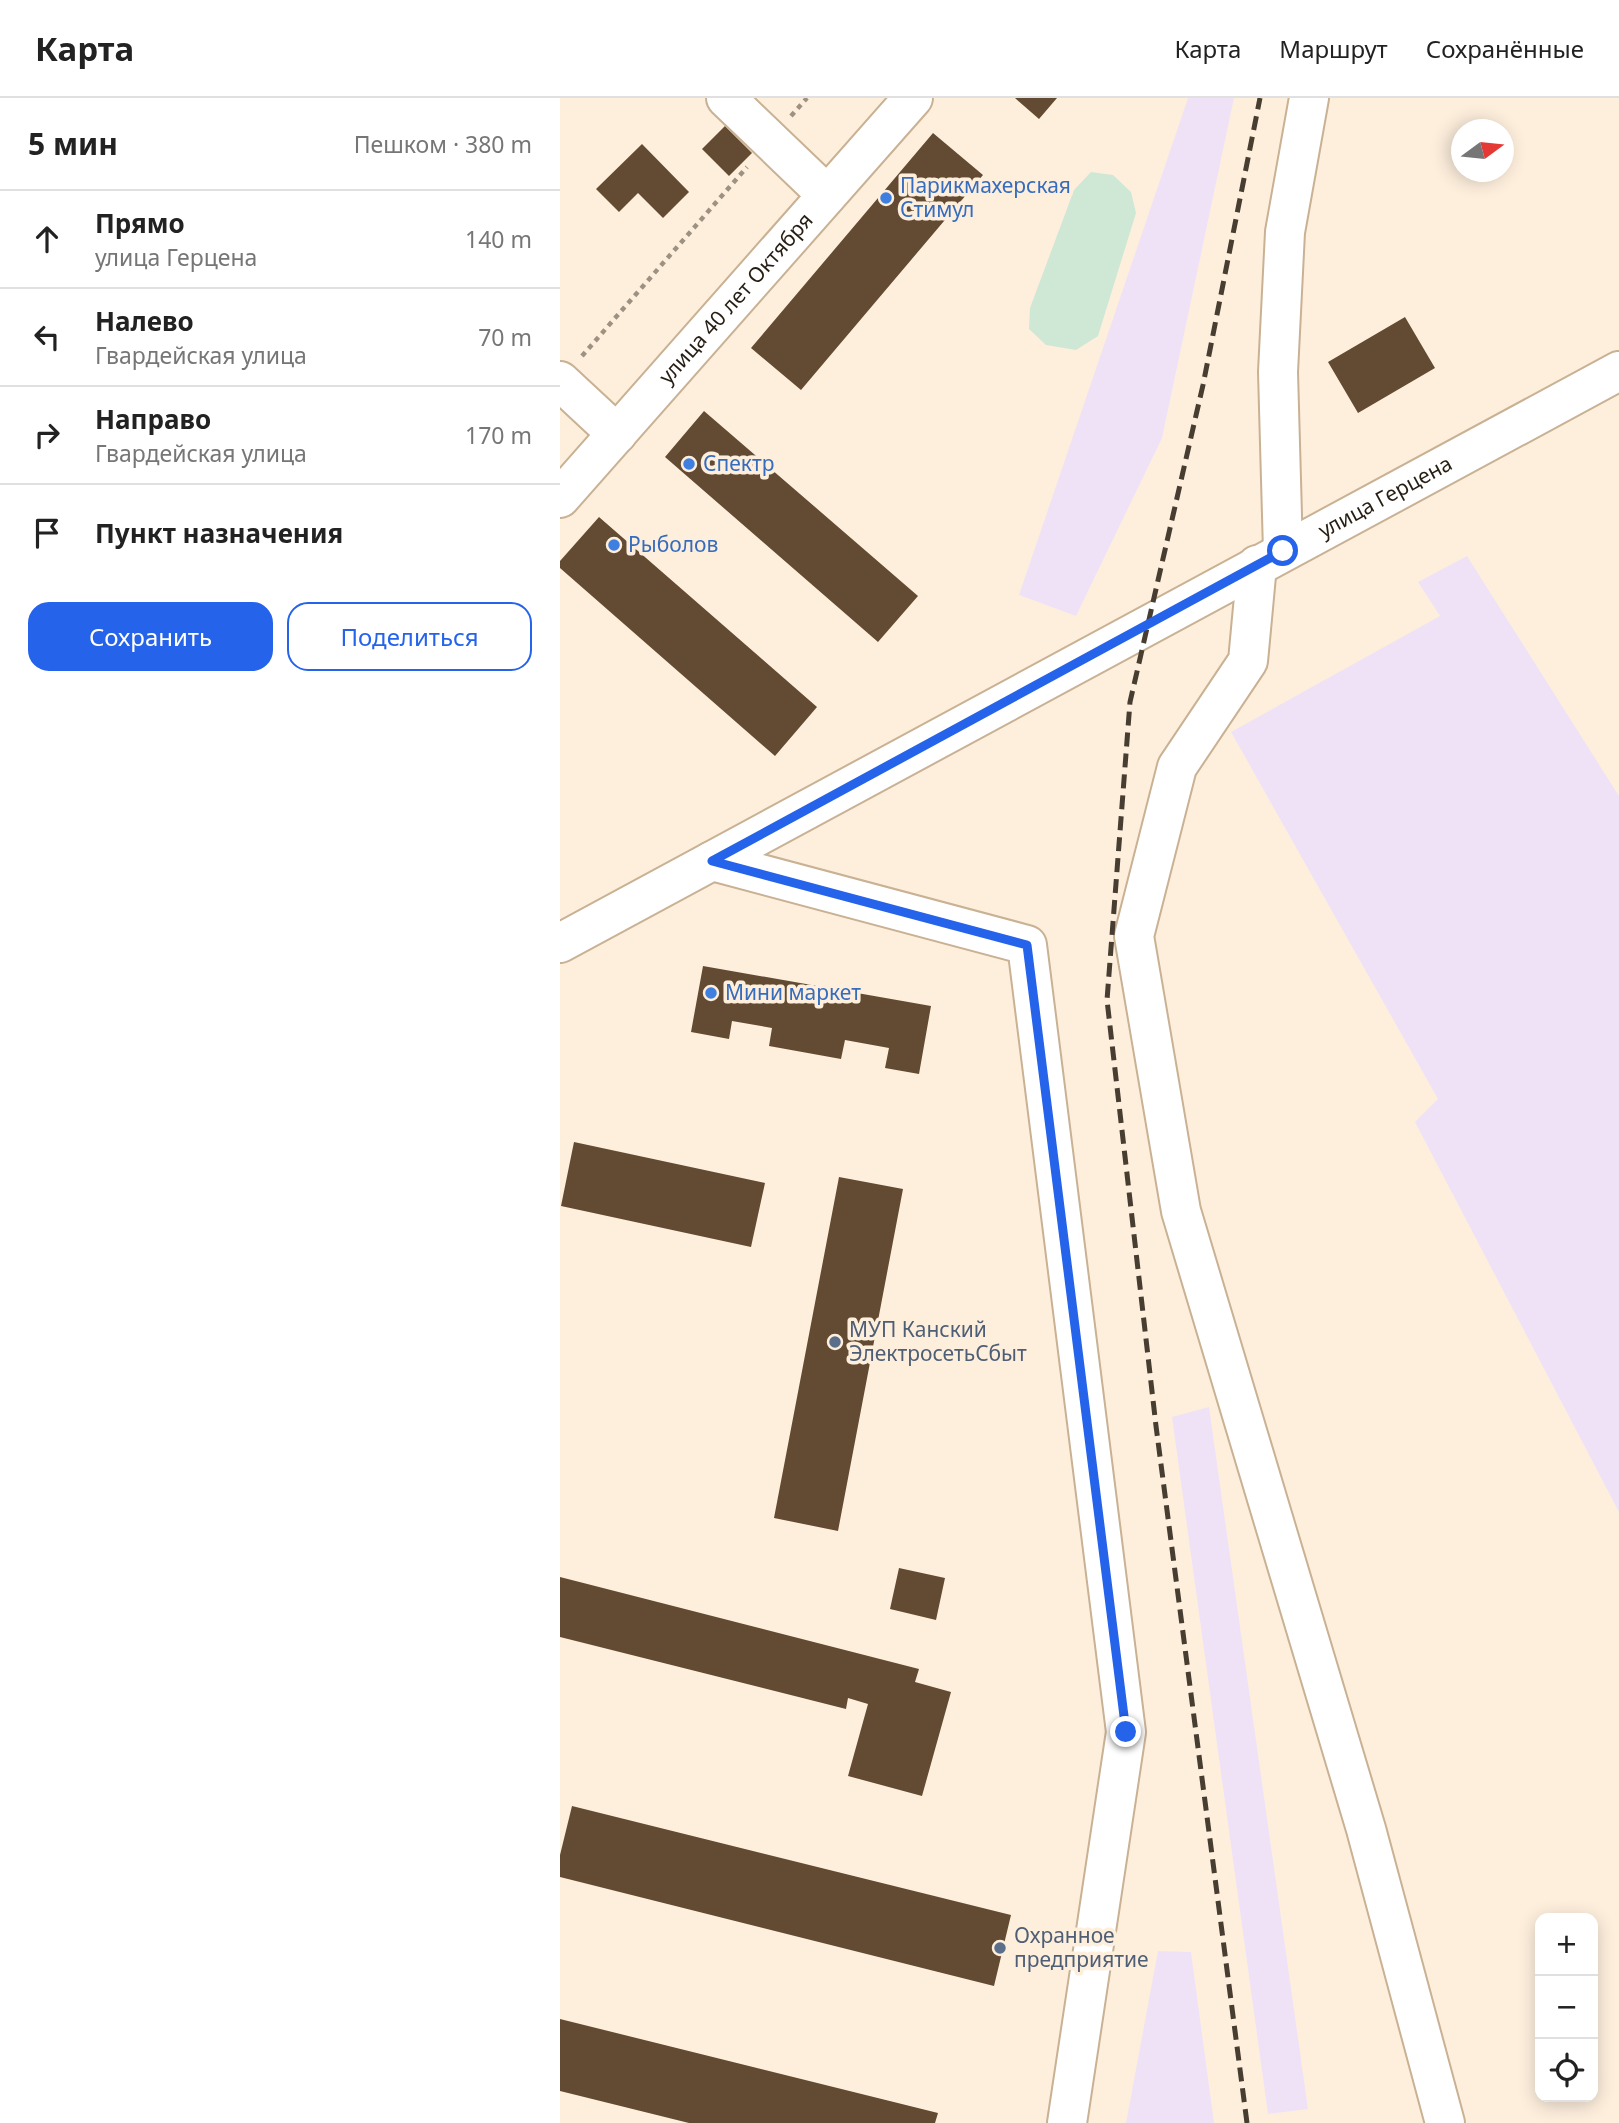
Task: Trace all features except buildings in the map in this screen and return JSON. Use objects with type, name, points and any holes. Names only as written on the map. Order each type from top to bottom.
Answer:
[{"type":"street","points":[[726,98],[827,195]]},
{"type":"street","name":"улица 40 лет Октября","points":[[560,498],[913,98]]},
{"type":"street","points":[[1309,98],[1285,232],[1270,558],[1248,661],[1177,767],[1134,936],[1181,1211],[1366,1829],[1445,2123]]},
{"type":"street","points":[[569,371],[617,434]]},
{"type":"street","name":"улица Герцена","points":[[560,943],[1619,372]]},
{"type":"street","points":[[712,861],[1027,945],[1126,1732],[1066,2123]]},
{"type":"path","points":[[569,371],[807,98]]},
{"type":"shaded area","points":[[1188,98],[1234,98],[1162,438],[1076,616],[1019,595]]},
{"type":"shaded area","points":[[1467,556],[1619,796],[1619,1512],[1415,1122],[1438,1099],[1231,732],[1440,616],[1418,582]]},
{"type":"shaded area","points":[[1209,1407],[1308,2109],[1268,2114],[1172,1417]]},
{"type":"shaded area","points":[[1158,1951],[1191,1952],[1214,2123],[1126,2123]]},
{"type":"green space","points":[[1091,172],[1113,175],[1131,192],[1136,213],[1098,336],[1076,350],[1046,345],[1029,329],[1030,308],[1074,190]]},
{"type":"railway","points":[[1247,2123],[1156,1426],[1107,1000],[1130,702],[1203,385],[1260,98]]},
{"type":"place","name":"Парикмахерская Стимул","points":[[886,198]]},
{"type":"place","name":"Спектр","points":[[689,464]]},
{"type":"place","name":"Рыболов","points":[[614,545]]},
{"type":"place","name":"Мини маркет","points":[[711,993]]},
{"type":"place","name":"МУП Канский ЭлектросетьСбыт","points":[[835,1342]]},
{"type":"place","name":"Охранное предприятие","points":[[1000,1948]]},
{"type":"route","points":[[1126,1732],[1027,945],[712,861],[1283,551]]}]
